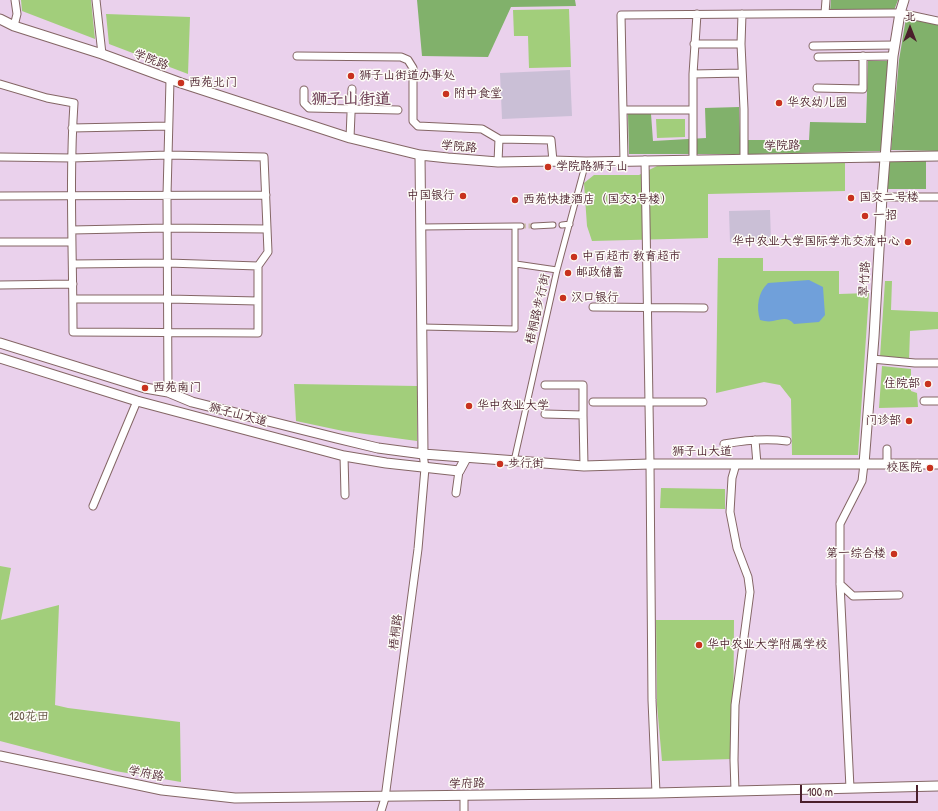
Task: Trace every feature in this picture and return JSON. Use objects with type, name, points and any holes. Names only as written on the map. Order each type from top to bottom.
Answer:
[{"type":"street","points":[[14,26],[17,14],[15,0]]},
{"type":"street","points":[[96,0],[102,54]]},
{"type":"street","points":[[825,13],[826,0]]},
{"type":"street","name":"翠竹路","points":[[864,464],[893,56],[900,13],[904,0]]},
{"type":"street","points":[[900,13],[907,0]]},
{"type":"street","points":[[624,160],[621,15],[900,13],[938,21]]},
{"type":"street","points":[[693,160],[693,74],[697,14]]},
{"type":"street","points":[[742,14],[741,44],[744,109],[744,159]]},
{"type":"street","name":"学院路","points":[[0,19],[14,26],[102,54],[170,80],[350,138],[420,155],[498,162],[938,156]]},
{"type":"street","points":[[694,44],[741,44]]},
{"type":"street","points":[[813,46],[895,45]]},
{"type":"street","points":[[297,56],[401,57],[408,60],[413,68],[413,121],[418,126],[482,129],[499,139],[551,140],[553,161]]},
{"type":"street","points":[[817,88],[863,89],[863,56]]},
{"type":"street","points":[[818,57],[893,56]]},
{"type":"street","points":[[693,74],[742,73]]},
{"type":"street","points":[[168,392],[167,195],[170,80]]},
{"type":"street","points":[[0,84],[47,98],[74,103],[72,128],[72,158],[71,196],[73,332],[258,333],[258,266],[268,252],[264,157],[168,155],[72,158],[0,157]]},
{"type":"street","points":[[350,138],[352,89]]},
{"type":"street","points":[[304,90],[304,103],[308,108],[398,110]]},
{"type":"street","points":[[623,110],[693,110]]},
{"type":"street","points":[[72,128],[168,126]]},
{"type":"street","points":[[498,162],[499,139]]},
{"type":"street","points":[[420,155],[423,454]]},
{"type":"street","points":[[645,160],[652,700],[656,793]]},
{"type":"street","name":"梧桐路步行街","points":[[514,461],[557,270],[586,162]]},
{"type":"street","points":[[0,196],[266,195]]},
{"type":"street","points":[[882,197],[938,197]]},
{"type":"street","points":[[562,225],[570,224]]},
{"type":"street","points":[[534,226],[553,225]]},
{"type":"street","points":[[422,327],[515,329],[515,226]]},
{"type":"street","points":[[421,227],[521,226]]},
{"type":"street","points":[[72,230],[167,228],[267,229]]},
{"type":"street","points":[[0,242],[72,242]]},
{"type":"street","points":[[72,264],[168,263],[258,266]]},
{"type":"street","points":[[516,264],[557,270]]},
{"type":"street","points":[[0,285],[73,284]]},
{"type":"street","points":[[73,299],[258,301]]},
{"type":"street","points":[[593,307],[704,308]]},
{"type":"street","name":"狮子山大道","points":[[0,343],[145,388],[168,392],[192,402],[264,421],[378,448],[423,454],[584,466],[650,464],[938,464]]},
{"type":"street","name":"狮子山大道","points":[[0,358],[137,401],[344,456],[424,468],[460,471]]},
{"type":"street","points":[[872,359],[915,363],[938,363]]},
{"type":"street","points":[[545,385],[583,386],[584,466]]},
{"type":"street","points":[[93,506],[137,401]]},
{"type":"street","points":[[924,401],[938,401]]},
{"type":"street","points":[[593,402],[703,402]]},
{"type":"street","points":[[545,414],[583,415]]},
{"type":"street","points":[[724,444],[744,440],[769,439],[787,441]]},
{"type":"street","points":[[756,440],[757,464]]},
{"type":"street","points":[[887,449],[887,464]]},
{"type":"street","name":"梧桐路","points":[[381,811],[385,798],[418,549],[424,468],[423,454]]},
{"type":"street","points":[[344,456],[345,495]]},
{"type":"street","points":[[456,493],[460,471],[466,458]]},
{"type":"street","points":[[735,791],[734,760],[736,705],[750,592],[748,578],[737,548],[730,512],[732,478],[736,464]]},
{"type":"street","points":[[850,788],[840,584],[840,524],[862,481],[864,464]]},
{"type":"street","points":[[840,584],[853,596],[899,595]]},
{"type":"street","name":"学府路","points":[[0,756],[162,790],[235,798],[385,798],[938,786]]},
{"type":"street","points":[[464,796],[464,811]]},
{"type":"shaded area","name":"华中农业大学","points":[[0,0],[938,0],[938,811],[0,811]]},
{"type":"shaded area","points":[[570,70],[572,116],[502,119],[500,73]]},
{"type":"shaded area","points":[[770,210],[771,241],[730,242],[729,211]]},
{"type":"green space","points":[[21,0],[91,0],[95,39],[22,11]]},
{"type":"green space","points":[[417,0],[575,0],[576,6],[511,7],[488,57],[422,56]]},
{"type":"green space","points":[[831,0],[898,0],[893,13],[830,12]]},
{"type":"green space","points":[[569,9],[571,67],[529,68],[528,36],[514,36],[513,10]]},
{"type":"green space","points":[[106,14],[190,17],[188,74],[109,44]]},
{"type":"green space","points":[[906,18],[938,23],[938,151],[891,150],[899,60]]},
{"type":"green space","points":[[868,61],[888,61],[881,151],[756,154],[629,154],[628,114],[651,114],[653,141],[706,138],[705,108],[739,107],[740,140],[809,140],[810,122],[866,123]]},
{"type":"green space","points":[[656,119],[685,119],[685,137],[657,138]]},
{"type":"green space","points":[[845,160],[845,191],[708,194],[708,238],[592,241],[587,226],[584,183],[594,175],[639,175],[663,163]]},
{"type":"green space","points":[[889,160],[926,160],[926,189],[886,189]]},
{"type":"green space","points":[[718,258],[763,258],[763,271],[839,271],[839,294],[869,293],[858,455],[792,455],[791,399],[780,385],[764,382],[716,393]]},
{"type":"green space","points":[[885,281],[892,281],[891,310],[938,312],[938,329],[910,331],[909,361],[880,357]]},
{"type":"green space","points":[[882,366],[911,369],[911,391],[917,393],[918,407],[879,408]]},
{"type":"green space","points":[[294,384],[417,386],[417,441],[343,431],[296,421]]},
{"type":"green space","points":[[661,488],[725,489],[725,509],[660,508]]},
{"type":"green space","name":"120花田","points":[[0,566],[11,568],[1,620],[59,605],[55,705],[68,708],[180,722],[181,782],[115,771],[0,741]]},
{"type":"green space","points":[[656,620],[734,620],[733,759],[662,761],[657,705]]},
{"type":"water","points":[[809,280],[823,287],[825,315],[819,322],[794,324],[786,319],[769,321],[760,320],[758,305],[760,295],[768,283]]},
{"type":"tunnel","points":[[521,226],[534,226]]},
{"type":"place","name":"狮子山街道办事处","points":[[351,76]]},
{"type":"place","name":"西苑北门","points":[[181,83]]},
{"type":"place","name":"附中食堂","points":[[446,94]]},
{"type":"place","name":"华农幼儿园","points":[[779,103]]},
{"type":"place","name":"学院路狮子山","points":[[548,167]]},
{"type":"place","name":"中国银行","points":[[463,196]]},
{"type":"place","name":"国交二号楼","points":[[851,198]]},
{"type":"place","name":"西苑快捷酒店（国交3号楼）","points":[[515,200]]},
{"type":"place","name":"一招","points":[[865,216]]},
{"type":"place","name":"华中农业大学国际学术交流中心","points":[[908,242]]},
{"type":"place","name":"中百超市 教育超市","points":[[574,257]]},
{"type":"place","name":"邮政储蓄","points":[[568,273]]},
{"type":"place","name":"汉口银行","points":[[563,298]]},
{"type":"place","name":"住院部","points":[[928,384]]},
{"type":"place","name":"西苑南门","points":[[145,388]]},
{"type":"place","name":"华中农业大学","points":[[469,406]]},
{"type":"place","name":"门诊部","points":[[909,421]]},
{"type":"place","name":"步行街","points":[[500,464]]},
{"type":"place","name":"校医院","points":[[930,468]]},
{"type":"place","name":"第一综合楼","points":[[894,554]]},
{"type":"place","name":"华中农业大学附属学校","points":[[699,645]]},
{"type":"district","name":"狮子山街道","points":[[351,100]]}]
